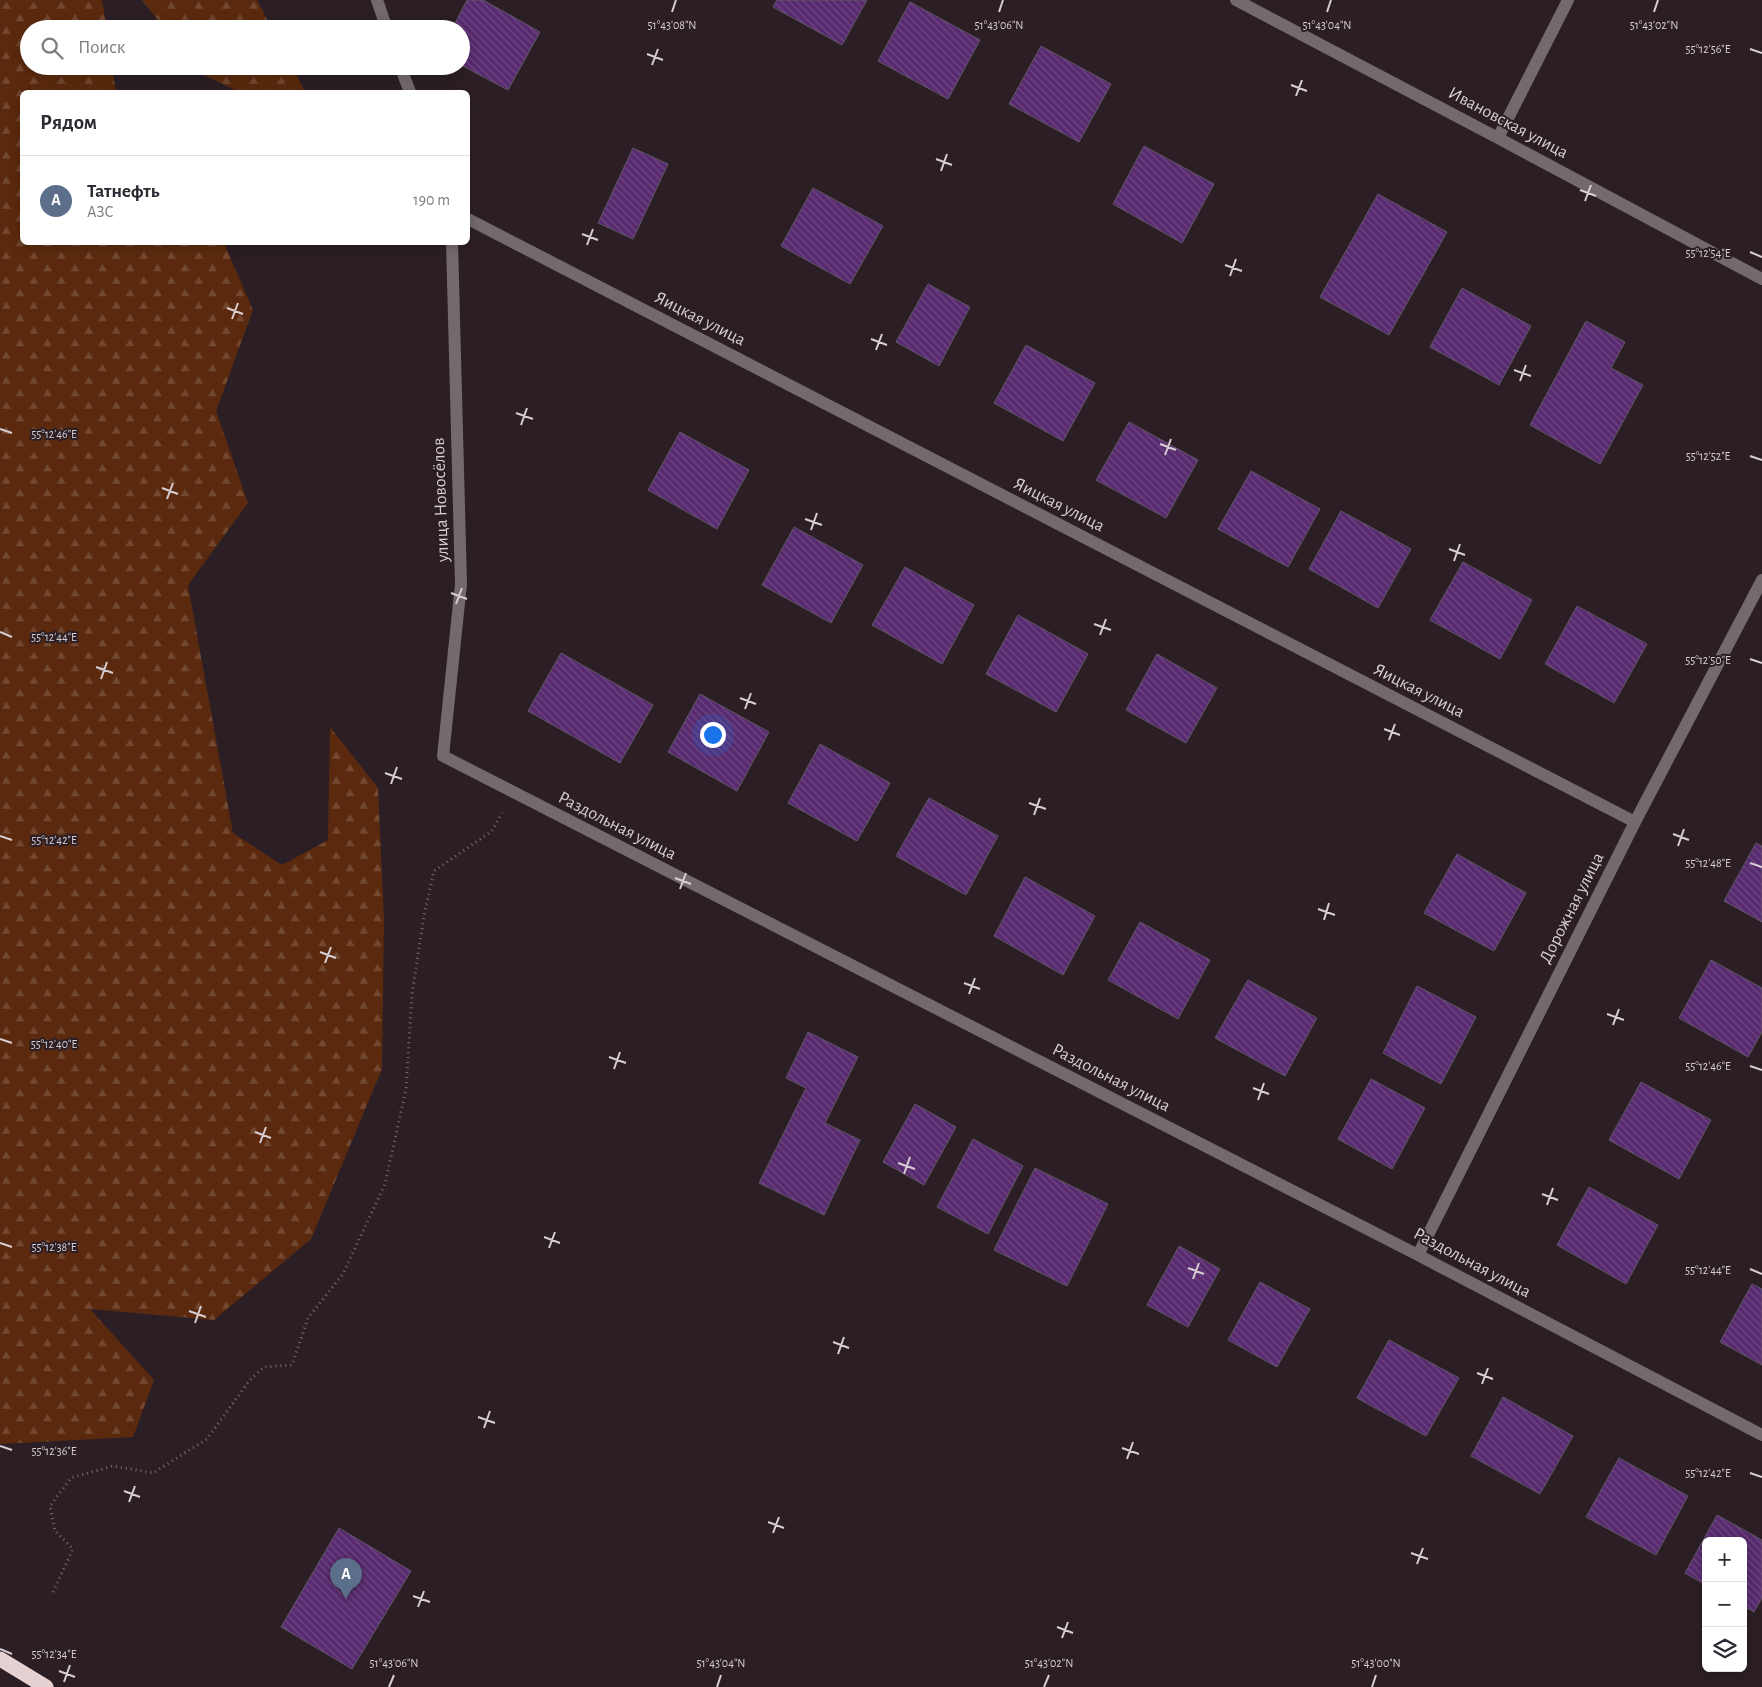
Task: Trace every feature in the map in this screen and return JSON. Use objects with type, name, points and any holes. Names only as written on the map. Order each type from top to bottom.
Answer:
[{"type":"highway","points":[[0,1660],[46,1687]]},
{"type":"street","points":[[377,0],[384,20]]},
{"type":"street","name":"Ивановская улица","points":[[1236,0],[1762,279]]},
{"type":"street","points":[[1498,138],[1568,0]]},
{"type":"street","points":[[403,75],[409,90]]},
{"type":"street","name":"Яицкая улица","points":[[470,219],[1635,822]]},
{"type":"street","name":"улица Новосёлов","points":[[443,756],[461,584],[452,245]]},
{"type":"street","name":"Дорожная улица","points":[[1418,1255],[1635,822],[1762,580]]},
{"type":"street","name":"Раздольная улица","points":[[443,756],[1418,1255],[1762,1435]]},
{"type":"path","points":[[53,1592],[73,1548],[55,1531],[50,1506],[71,1478],[113,1466],[153,1473],[208,1439],[249,1380],[264,1367],[292,1365],[308,1318],[343,1274],[385,1184],[406,1089],[412,994],[424,916],[434,871],[492,831],[512,792]]},
{"type":"green space","points":[[0,0],[102,0],[105,20],[20,20],[20,75],[113,75],[116,90],[20,90],[20,245],[225,245],[253,310],[216,411],[248,503],[188,585],[233,833],[282,865],[328,840],[330,727],[378,788],[384,920],[382,1069],[311,1239],[214,1320],[90,1309],[154,1380],[133,1437],[0,1444]]},
{"type":"green space","points":[[142,0],[257,0],[267,20],[158,20]]},
{"type":"green space","points":[[204,75],[296,75],[304,90],[235,90]]},
{"type":"building","points":[[467,0],[483,0],[540,32],[508,90],[470,70],[470,20],[457,20]]},
{"type":"building","points":[[777,0],[867,0],[842,45],[773,7]]},
{"type":"building","points":[[910,2],[980,40],[948,99],[878,61]]},
{"type":"building","points":[[1041,46],[1111,84],[1079,142],[1009,104]]},
{"type":"building","points":[[1144,146],[1214,184],[1182,243],[1113,204]]},
{"type":"building","points":[[633,148],[668,164],[633,239],[598,223]]},
{"type":"building","points":[[813,188],[883,226],[850,284],[781,246]]},
{"type":"building","points":[[1378,194],[1447,232],[1389,335],[1320,297]]},
{"type":"building","points":[[928,284],[970,307],[939,366],[896,342]]},
{"type":"building","points":[[1462,288],[1531,326],[1499,385],[1430,347]]},
{"type":"building","points":[[1586,321],[1625,342],[1611,368],[1643,385],[1600,464],[1530,425]]},
{"type":"building","points":[[1026,345],[1095,383],[1063,441],[994,403]]},
{"type":"building","points":[[1129,422],[1198,460],[1166,518],[1096,480]]},
{"type":"building","points":[[680,432],[749,470],[717,529],[648,490]]},
{"type":"building","points":[[1251,471],[1320,509],[1288,567],[1218,529]]},
{"type":"building","points":[[1341,511],[1411,549],[1378,608],[1309,569]]},
{"type":"building","points":[[794,527],[863,565],[831,623],[762,585]]},
{"type":"building","points":[[1463,562],[1532,600],[1500,659],[1430,620]]},
{"type":"building","points":[[905,567],[974,605],[942,664],[872,625]]},
{"type":"building","points":[[1577,606],[1647,644],[1614,703],[1545,664]]},
{"type":"building","points":[[1018,615],[1088,654],[1056,712],[986,674]]},
{"type":"building","points":[[561,653],[653,705],[620,763],[528,711]]},
{"type":"building","points":[[1157,654],[1217,688],[1186,743],[1126,710]]},
{"type":"building","points":[[700,694],[769,732],[737,791],[668,752]]},
{"type":"building","points":[[820,744],[890,783],[857,841],[788,803]]},
{"type":"building","points":[[929,798],[998,836],[966,895],[896,856]]},
{"type":"building","points":[[1756,843],[1762,846],[1762,922],[1724,901]]},
{"type":"building","points":[[1457,854],[1526,893],[1494,951],[1424,913]]},
{"type":"building","points":[[1025,877],[1095,916],[1063,975],[994,936]]},
{"type":"building","points":[[1140,922],[1210,960],[1178,1019],[1108,980]]},
{"type":"building","points":[[1711,960],[1762,988],[1762,1032],[1748,1057],[1679,1018]]},
{"type":"building","points":[[1248,980],[1317,1018],[1285,1076],[1215,1038]]},
{"type":"building","points":[[1417,986],[1476,1017],[1441,1084],[1383,1053]]},
{"type":"building","points":[[808,1032],[858,1057],[825,1123],[860,1140],[824,1215],[759,1183],[806,1088],[786,1078]]},
{"type":"building","points":[[1371,1079],[1425,1108],[1392,1169],[1338,1139]]},
{"type":"building","points":[[1641,1082],[1711,1120],[1679,1179],[1609,1140]]},
{"type":"building","points":[[915,1104],[956,1127],[924,1185],[883,1162]]},
{"type":"building","points":[[973,1139],[1023,1166],[988,1234],[937,1207]]},
{"type":"building","points":[[1035,1168],[1108,1204],[1067,1286],[994,1250]]},
{"type":"building","points":[[1589,1187],[1658,1225],[1626,1284],[1557,1245]]},
{"type":"building","points":[[1179,1246],[1220,1269],[1188,1327],[1147,1305]]},
{"type":"building","points":[[1260,1282],[1310,1309],[1277,1367],[1228,1340]]},
{"type":"building","points":[[1752,1284],[1762,1289],[1762,1365],[1720,1342]]},
{"type":"building","points":[[1389,1340],[1459,1378],[1426,1436],[1357,1398]]},
{"type":"building","points":[[1503,1397],[1573,1436],[1540,1494],[1471,1456]]},
{"type":"building","points":[[1619,1458],[1688,1496],[1656,1555],[1586,1517]]},
{"type":"building","points":[[1717,1515],[1762,1540],[1762,1598],[1754,1612],[1747,1608],[1747,1537],[1705,1537]]},
{"type":"building","points":[[339,1528],[411,1571],[352,1669],[281,1627]]},
{"type":"building","points":[[1702,1542],[1702,1583],[1685,1573]]},
{"type":"place","name":"Татнефть","points":[[346,1599]]}]
